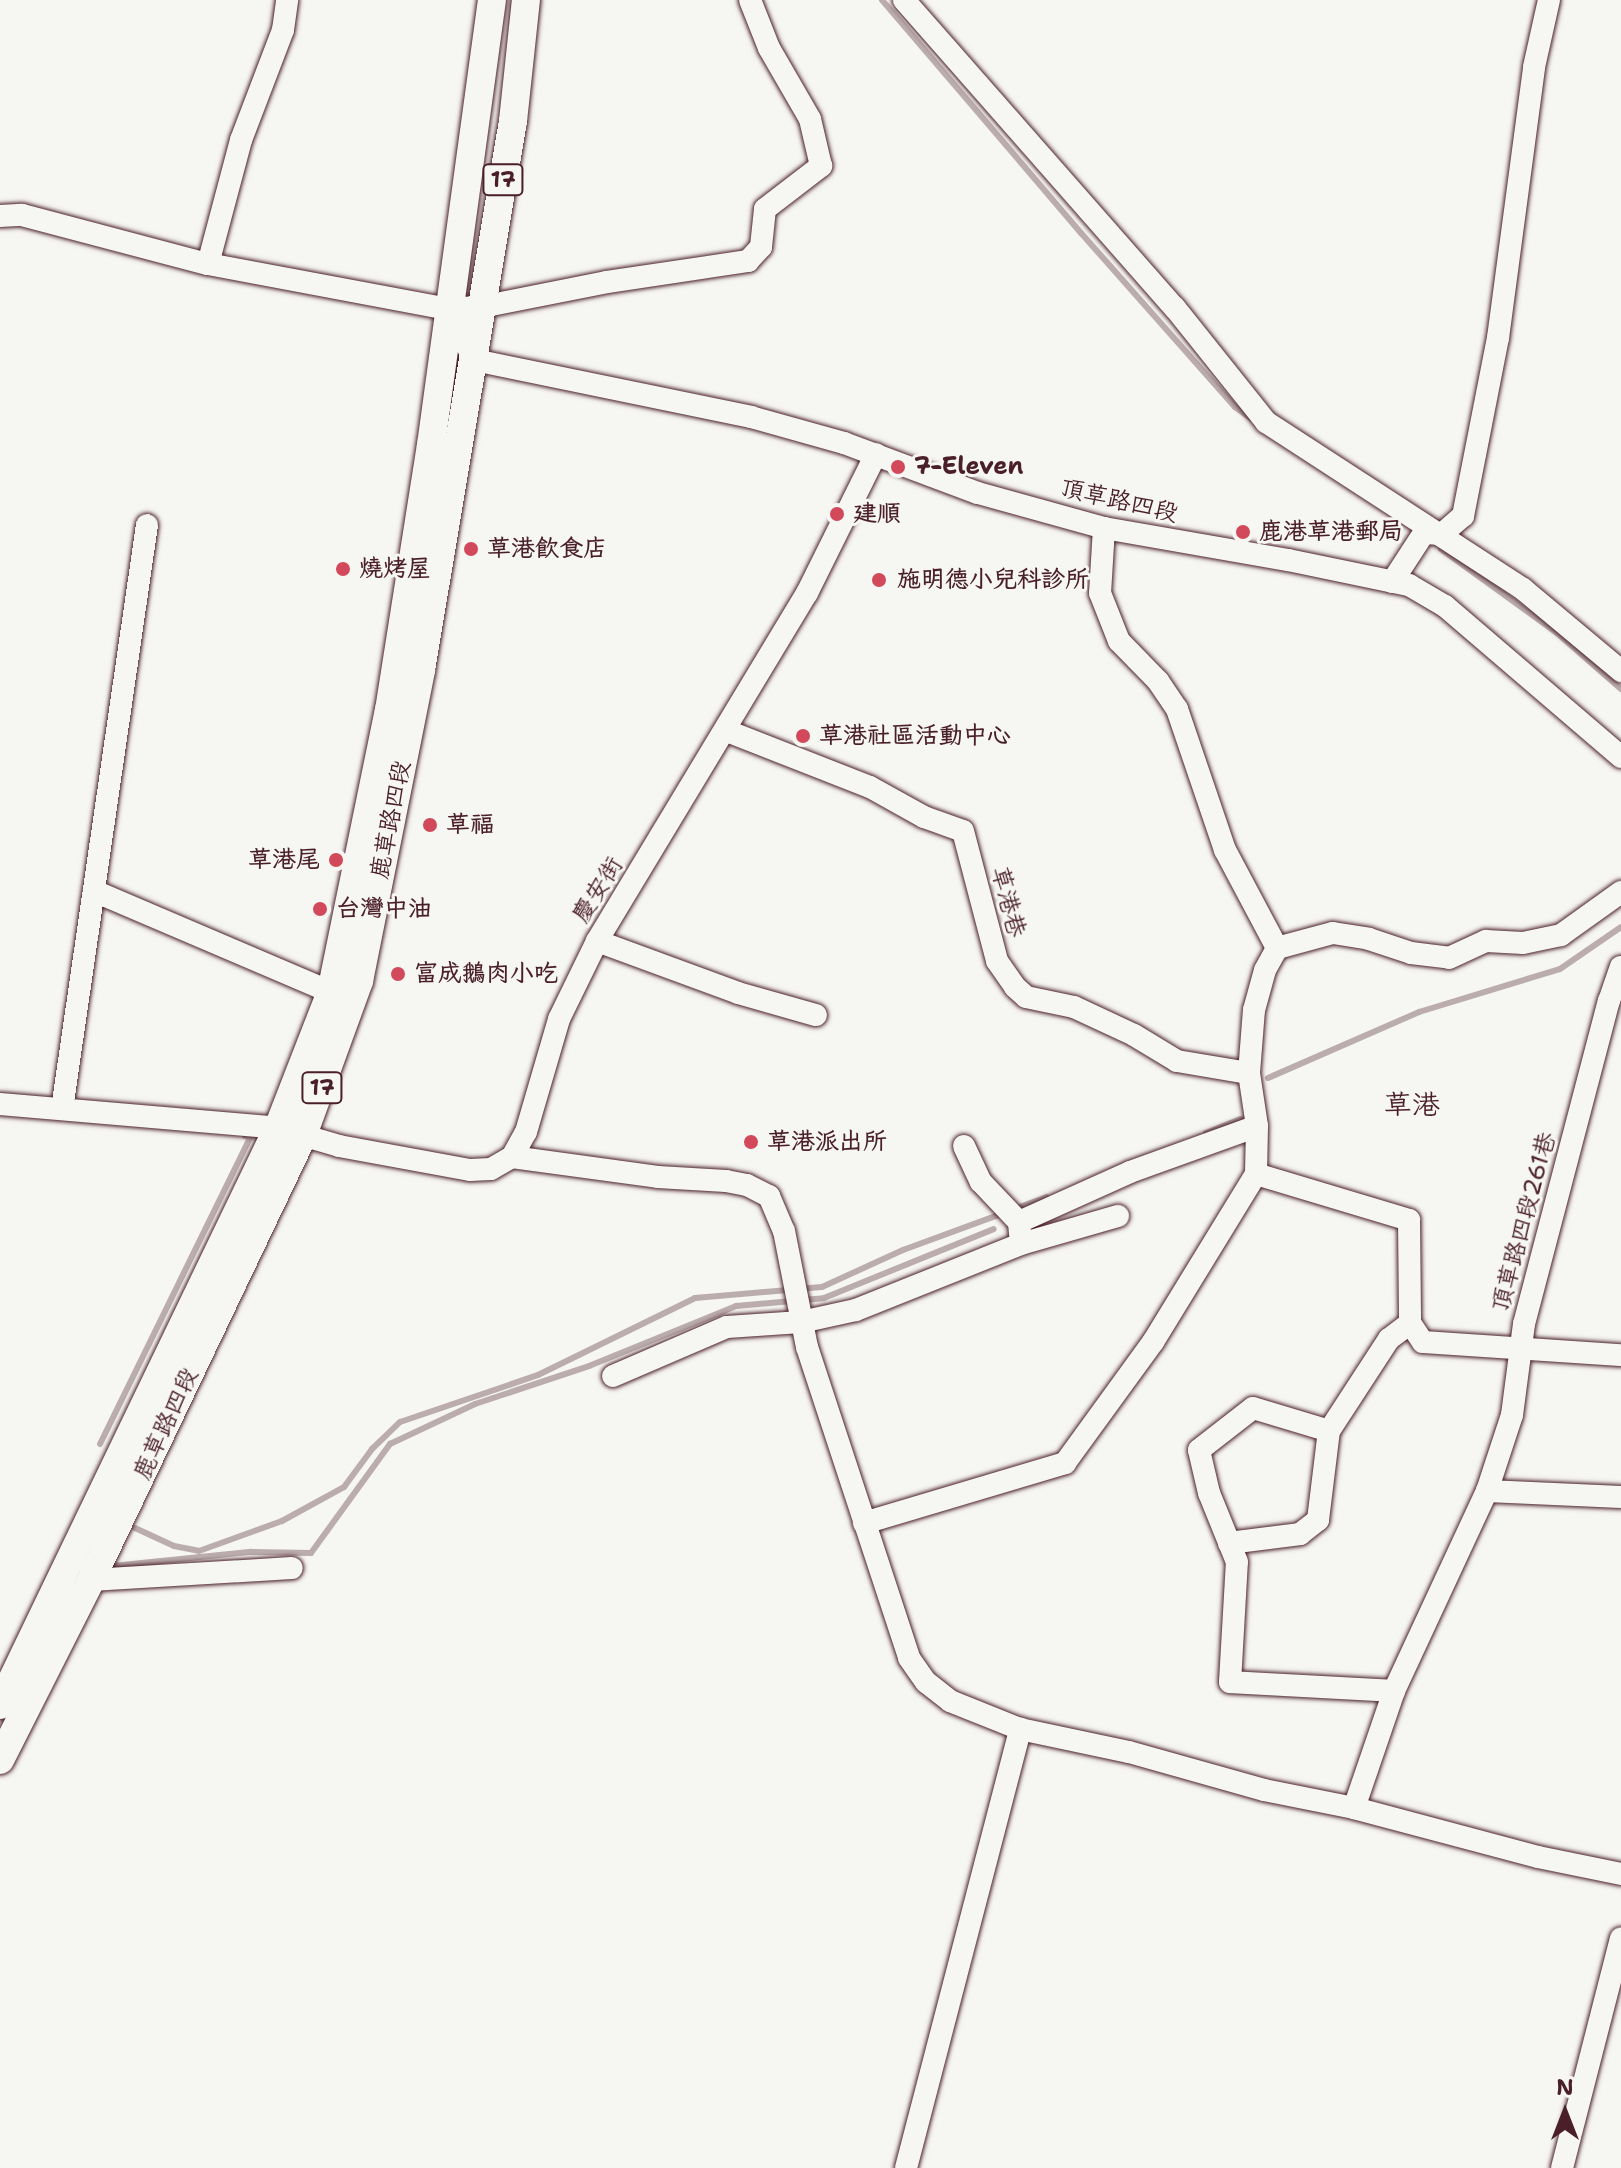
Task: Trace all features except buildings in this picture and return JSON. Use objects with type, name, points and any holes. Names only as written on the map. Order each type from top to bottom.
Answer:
[{"type":"main road","name":"鹿草路四段","points":[[0,1705],[291,1132],[331,992],[389,710],[492,0]]},
{"type":"main road","name":"鹿草路四段","points":[[0,1760],[91,1580],[359,981],[421,670],[474,360],[513,121],[526,0]]},
{"type":"street","points":[[208,264],[241,140],[283,30],[287,0]]},
{"type":"street","points":[[0,216],[22,215],[208,264],[449,309],[481,307],[607,282],[748,261],[761,247],[765,209],[821,166],[810,119],[769,48],[750,0]]},
{"type":"street","points":[[1392,582],[1424,533],[1442,534],[1463,516],[1481,438],[1534,67],[1549,0]]},
{"type":"street","points":[[910,4],[1175,308],[1266,422],[1523,589],[1621,671]]},
{"type":"street","points":[[449,309],[474,360]]},
{"type":"street","name":"頂草路四段","points":[[474,360],[751,417],[876,454],[978,493],[1104,528],[1409,585],[1445,606],[1621,757]]},
{"type":"street","name":"慶安街","points":[[512,1157],[526,1132],[559,1019],[597,941],[727,731],[807,593],[876,454]]},
{"type":"street","points":[[62,1109],[147,525]]},
{"type":"street","points":[[1104,528],[1100,593],[1119,641],[1158,681],[1177,709],[1225,850],[1277,948]]},
{"type":"street","name":"草港巷","points":[[727,731],[870,787],[924,817],[963,831],[997,961],[1026,997],[1074,1007],[1134,1035],[1177,1061],[1249,1073]]},
{"type":"street","points":[[94,891],[331,992]]},
{"type":"street","points":[[864,1523],[1065,1463],[1153,1342],[1256,1174],[1257,1126],[1249,1073],[1254,1010],[1265,970],[1277,948],[1333,933],[1369,939],[1411,953],[1449,958],[1486,941],[1523,943],[1561,935],[1621,892]]},
{"type":"street","points":[[597,941],[738,993],[816,1015]]},
{"type":"street","name":"頂草路四段261巷","points":[[1354,1808],[1394,1691],[1487,1491],[1512,1415],[1524,1324],[1609,1001],[1621,967]]},
{"type":"street","points":[[0,1104],[291,1132],[377,1154],[470,1170],[491,1169],[512,1157],[747,1185],[769,1196],[784,1231],[799,1316],[909,1658],[926,1682],[950,1701],[1020,1729],[1129,1752],[1264,1790],[1354,1808],[1621,1874]]},
{"type":"street","points":[[613,1376],[727,1327],[856,1310],[1020,1233],[1130,1172],[1257,1126]]},
{"type":"street","points":[[964,1146],[981,1182],[1020,1233]]},
{"type":"street","points":[[1256,1174],[1409,1220],[1410,1323],[1423,1342],[1621,1355]]},
{"type":"street","points":[[1020,1233],[1118,1216]]},
{"type":"street","points":[[1229,1543],[1300,1534],[1318,1520],[1329,1431],[1389,1339],[1410,1323]]},
{"type":"street","points":[[1329,1431],[1253,1408],[1199,1450],[1209,1493],[1237,1562],[1230,1682],[1394,1691]]},
{"type":"street","points":[[1487,1491],[1621,1497]]},
{"type":"street","points":[[91,1580],[292,1568]]},
{"type":"street","points":[[906,2168],[1020,1729]]},
{"type":"street","points":[[1562,2168],[1621,1938]]},
{"type":"waterway","points":[[882,0],[1081,233],[1235,407],[1250,418]]},
{"type":"waterway","points":[[1441,549],[1557,633],[1621,689]]},
{"type":"waterway","points":[[1268,1078],[1419,1012],[1560,969],[1621,927]]},
{"type":"waterway","points":[[1206,1133],[1240,1119]]},
{"type":"waterway","points":[[100,1444],[251,1136],[245,1136]]},
{"type":"waterway","points":[[135,1528],[174,1546],[199,1551],[282,1521],[344,1487],[372,1449],[400,1422],[538,1375],[695,1298],[822,1287],[903,1250],[1047,1197]]},
{"type":"waterway","points":[[803,1300],[824,1298],[994,1229]]},
{"type":"waterway","points":[[112,1566],[251,1552],[311,1553],[390,1444],[475,1404],[589,1366],[736,1306],[792,1301]]},
{"type":"place","name":"7-Eleven","points":[[898,467]]},
{"type":"place","name":"建順","points":[[837,514]]},
{"type":"place","name":"鹿港草港郵局","points":[[1243,532]]},
{"type":"place","name":"草港飲食店","points":[[471,549]]},
{"type":"place","name":"燒烤屋","points":[[343,569]]},
{"type":"place","name":"施明德小兒科診所","points":[[879,580]]},
{"type":"place","name":"草港社區活動中心","points":[[803,736]]},
{"type":"place","name":"草福","points":[[430,825]]},
{"type":"place","name":"草港尾","points":[[336,860]]},
{"type":"place","name":"台灣中油","points":[[320,909]]},
{"type":"place","name":"富成鵝肉小吃","points":[[398,974]]},
{"type":"place","name":"草港派出所","points":[[751,1142]]},
{"type":"district","name":"草港","points":[[1412,1104]]}]
